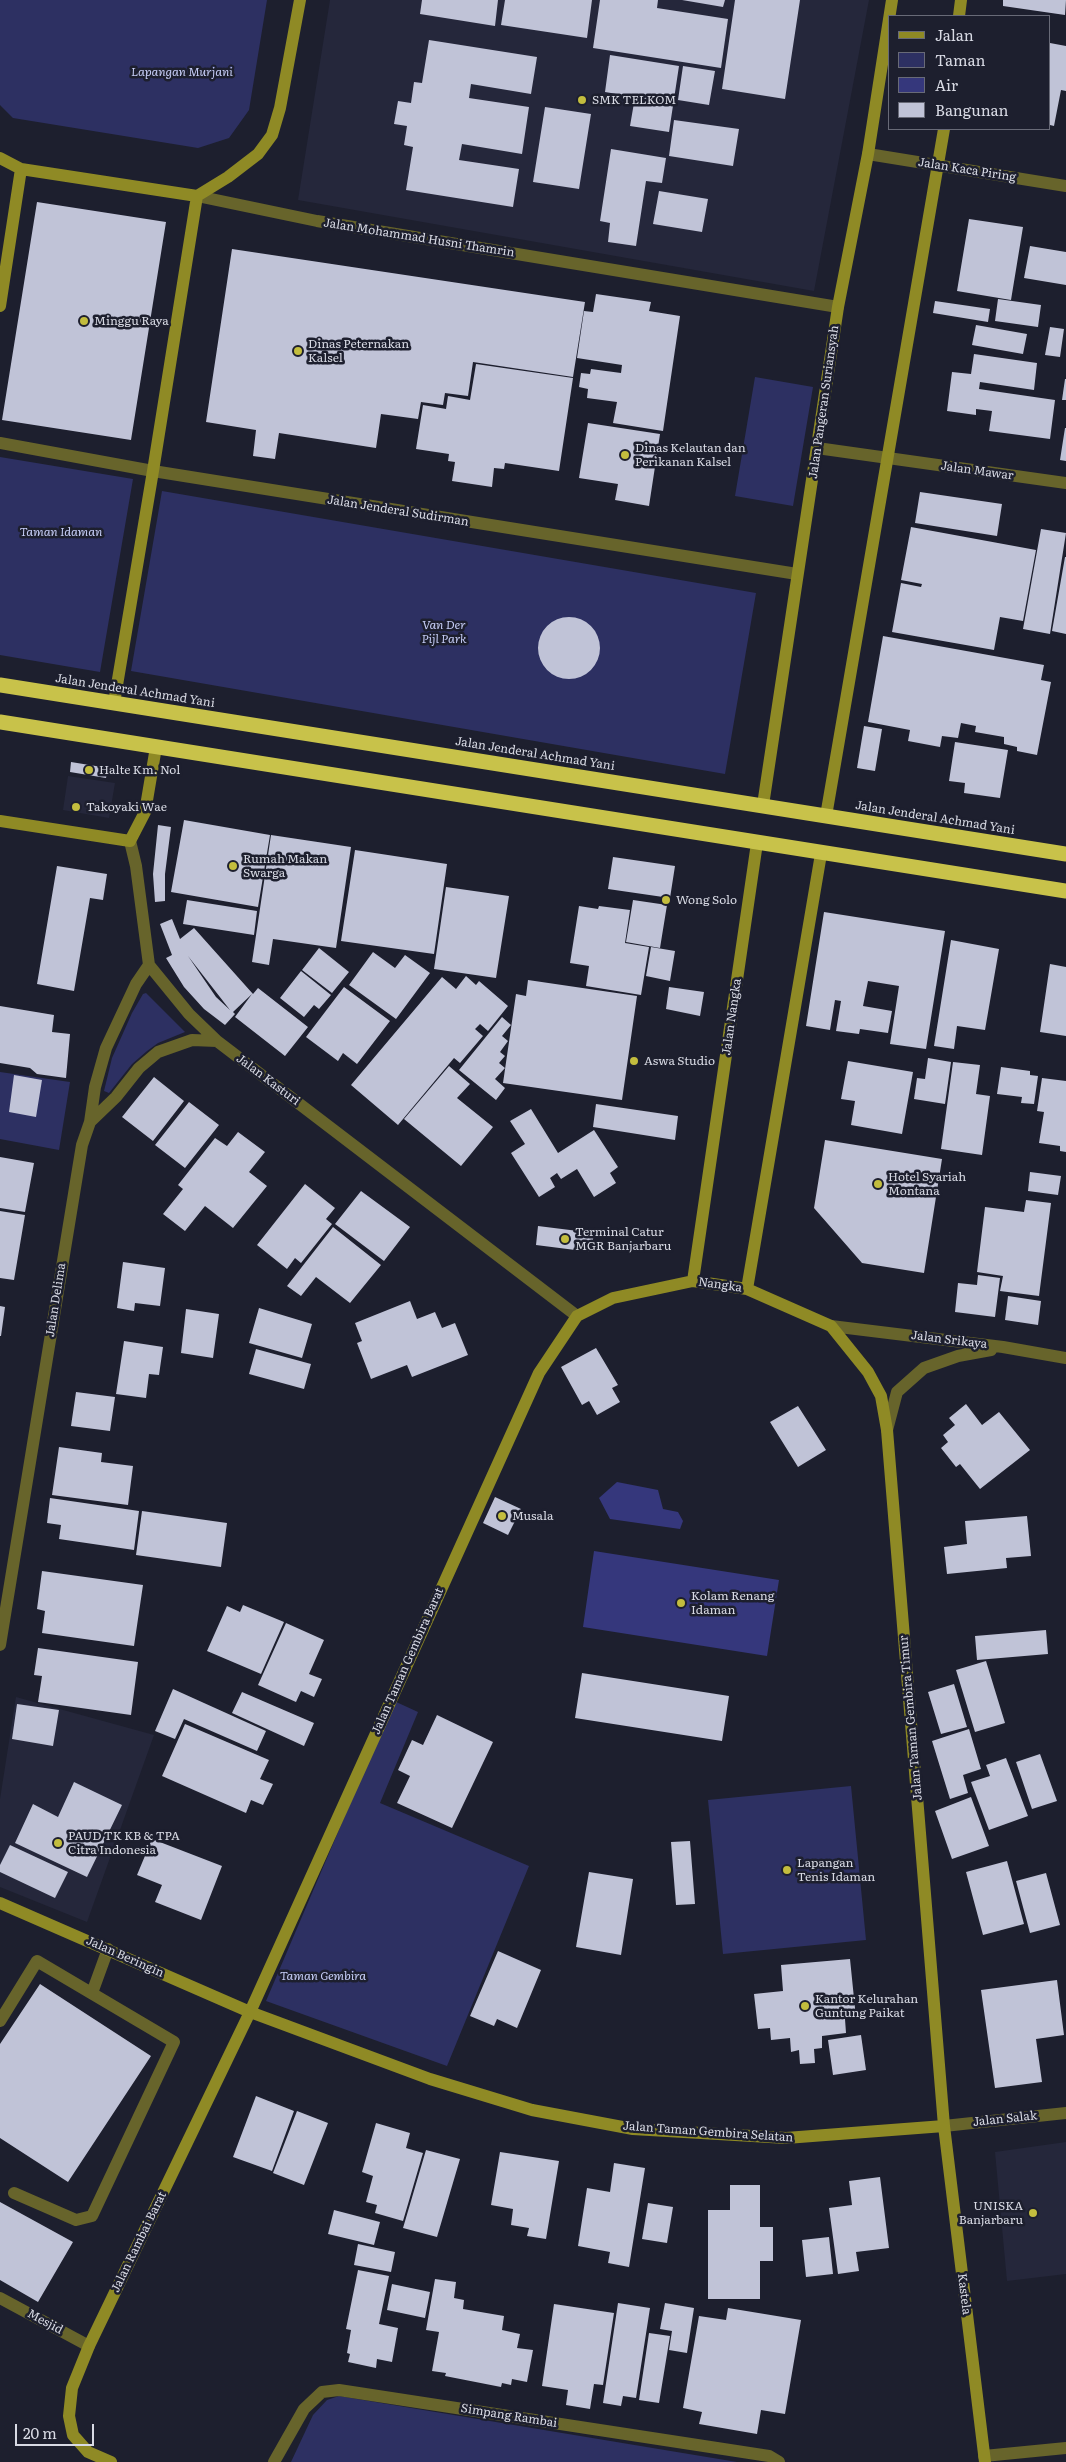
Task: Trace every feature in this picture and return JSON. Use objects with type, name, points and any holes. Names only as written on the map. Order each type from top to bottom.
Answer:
[{"type":"highway","name":"Jalan Jenderal Achmad Yani","points":[[0,685],[1066,854]]},
{"type":"highway","points":[[0,722],[821,854],[1066,891]]},
{"type":"street","points":[[114,703],[154,471],[196,196],[258,154],[272,135],[280,108],[300,0]]},
{"type":"street","name":"Jalan Pangeran Suriansyah","points":[[890,15],[892,0]]},
{"type":"street","points":[[959,15],[961,0]]},
{"type":"street","name":"Jalan Pangeran Suriansyah","points":[[763,805],[838,308],[868,154],[888,26]]},
{"type":"street","points":[[826,816],[944,130]]},
{"type":"street","name":"Jalan Kaca Piring","points":[[868,154],[1066,186]]},
{"type":"street","points":[[0,158],[21,169],[0,306]]},
{"type":"street","name":"Jalan Mohammad Husni Thamrin","points":[[0,166],[196,196],[327,223],[838,308]]},
{"type":"street","name":"Jalan Jenderal Sudirman","points":[[0,444],[154,471],[797,574]]},
{"type":"street","name":"Jalan Mawar","points":[[817,448],[1066,484]]},
{"type":"street","points":[[148,965],[136,866],[130,841],[145,812],[156,747]]},
{"type":"street","points":[[0,821],[130,841]]},
{"type":"street","name":"Jalan Nangka","points":[[693,1281],[757,843]]},
{"type":"street","points":[[747,1289],[821,854]]},
{"type":"street","name":"Jalan Kasturi","points":[[148,965],[190,1014],[218,1041],[578,1316]]},
{"type":"street","name":"Jalan Delima","points":[[0,1645],[82,1145],[90,1122],[95,1087],[106,1048],[136,984],[148,965]]},
{"type":"street","points":[[90,1122],[116,1097],[139,1068],[158,1052],[192,1040],[218,1041]]},
{"type":"street","name":"Nangka","points":[[578,1316],[613,1298],[693,1281],[747,1289],[831,1326]]},
{"type":"street","name":"Jalan Taman Gembira Barat","points":[[250,2012],[539,1372],[578,1316]]},
{"type":"street","name":"Jalan Srikaya","points":[[831,1326],[1003,1347],[1066,1358]]},
{"type":"street","name":"Jalan Taman Gembira Timur","points":[[831,1326],[868,1372],[881,1396],[887,1430],[944,2126]]},
{"type":"street","points":[[887,1430],[897,1392],[924,1368],[958,1356],[1003,1347]]},
{"type":"street","name":"Jalan Beringin","points":[[0,1903],[250,2012]]},
{"type":"street","points":[[92,1993],[108,1949]]},
{"type":"street","points":[[0,2021],[37,1961],[174,2042],[92,2216],[76,2220],[14,2193]]},
{"type":"street","name":"Jalan Taman Gembira Selatan","points":[[250,2012],[430,2079],[532,2110],[633,2129],[786,2138],[944,2126]]},
{"type":"street","name":"Jalan Rambai Barat","points":[[111,2462],[88,2452],[73,2435],[69,2416],[72,2388],[89,2346],[250,2012]]},
{"type":"street","name":"Jalan Salak","points":[[944,2126],[1066,2113]]},
{"type":"street","name":"Kastela","points":[[944,2126],[985,2459]]},
{"type":"street","name":"Mesjid","points":[[0,2298],[89,2346]]},
{"type":"street","name":"Simpang Rambai","points":[[274,2462],[304,2409],[322,2392],[339,2390],[769,2456],[779,2462]]},
{"type":"street","points":[[985,2459],[1066,2448]]},
{"type":"shaded area","name":"SMK TELKOM","points":[[330,0],[869,0],[814,291],[298,200]]},
{"type":"shaded area","points":[[68,776],[115,783],[109,818],[63,810]]},
{"type":"shaded area","name":"PAUD TK KB & TPA Citra Indonesia","points":[[16,1697],[154,1735],[87,1922],[0,1887],[0,1799]]},
{"type":"shaded area","name":"UNISKA Banjarbaru","points":[[1066,2142],[1066,2274],[1007,2281],[995,2152]]},
{"type":"green space","name":"Lapangan Murjani","points":[[0,0],[267,0],[249,110],[229,138],[198,148],[13,118],[0,105]]},
{"type":"green space","points":[[755,377],[813,387],[793,506],[735,496]]},
{"type":"green space","name":"Taman Idaman","points":[[0,457],[133,479],[100,672],[0,655]]},
{"type":"green space","name":"Van Der Pijl Park","points":[[162,491],[756,593],[725,774],[131,671]]},
{"type":"green space","points":[[146,993],[185,1032],[158,1043],[147,1051],[132,1064],[109,1093],[104,1091],[112,1058],[132,1013],[143,994]]},
{"type":"green space","points":[[0,1072],[70,1082],[59,1150],[0,1139]]},
{"type":"green space","name":"Taman Gembira","points":[[394,1701],[418,1712],[380,1803],[529,1866],[447,2066],[266,2001]]},
{"type":"green space","name":"Lapangan Tenis Idaman","points":[[851,1786],[866,1940],[723,1954],[708,1800]]},
{"type":"green space","points":[[339,2396],[737,2462],[291,2462],[313,2415],[327,2400]]},
{"type":"water","points":[[617,1482],[658,1490],[663,1509],[678,1512],[683,1521],[680,1529],[610,1519],[599,1498]]},
{"type":"water","name":"Kolam Renang Idaman","points":[[594,1551],[779,1580],[767,1656],[583,1627]]},
{"type":"building","points":[[422,0],[498,0],[495,26],[420,14]]},
{"type":"building","points":[[505,0],[592,0],[587,38],[501,25]]},
{"type":"building","points":[[600,0],[658,0],[657,8],[728,19],[721,68],[593,48]]},
{"type":"building","points":[[682,0],[725,0],[723,7]]},
{"type":"building","points":[[735,0],[800,0],[785,99],[722,89]]},
{"type":"building","points":[[1003,0],[1066,0],[1065,15],[1003,6]]},
{"type":"building","points":[[429,40],[537,57],[531,94],[471,84],[469,98],[529,107],[522,154],[462,144],[459,160],[519,169],[513,207],[406,190],[413,147],[404,145],[407,126],[394,124],[398,101],[411,103],[414,82],[422,83]]},
{"type":"building","points":[[1051,43],[1066,46],[1066,91],[1061,90],[1054,126],[1051,125]]},
{"type":"building","points":[[610,55],[679,66],[669,132],[630,126],[635,97],[605,92]]},
{"type":"building","points":[[683,66],[715,71],[709,105],[678,100]]},
{"type":"building","points":[[545,107],[591,114],[579,189],[533,182]]},
{"type":"building","points":[[674,120],[739,129],[733,166],[669,156]]},
{"type":"building","points":[[611,149],[666,158],[662,183],[646,181],[636,246],[608,242],[610,223],[600,221]]},
{"type":"building","points":[[659,191],[708,199],[702,232],[653,224]]},
{"type":"building","name":"Minggu Raya","points":[[37,202],[166,222],[131,440],[2,420]]},
{"type":"building","points":[[969,219],[1023,227],[1011,300],[957,291]]},
{"type":"building","points":[[1030,246],[1066,252],[1066,285],[1024,278]]},
{"type":"building","points":[[232,249],[585,302],[573,377],[473,362],[468,396],[445,393],[443,405],[421,402],[418,419],[381,414],[376,448],[279,433],[275,459],[253,456],[256,430],[206,422]]},
{"type":"building","points":[[596,294],[651,302],[649,311],[680,316],[663,431],[613,423],[617,402],[587,398],[588,389],[579,387],[581,373],[590,374],[591,369],[621,373],[622,365],[577,358],[584,311],[593,312]]},
{"type":"building","points":[[998,299],[1041,305],[1038,327],[995,321]]},
{"type":"building","points":[[935,301],[990,309],[988,322],[933,313]]},
{"type":"building","points":[[976,325],[1027,334],[1023,354],[972,345]]},
{"type":"building","points":[[1050,327],[1064,329],[1060,357],[1045,355]]},
{"type":"building","points":[[974,354],[1037,363],[1034,390],[980,382],[979,389],[1055,400],[1050,439],[989,431],[992,411],[976,409],[976,415],[947,411],[952,372],[971,374]]},
{"type":"building","points":[[476,364],[573,378],[559,471],[505,463],[504,469],[494,468],[492,487],[452,481],[455,462],[448,461],[449,454],[416,449],[423,405],[446,409],[448,396],[470,400]]},
{"type":"building","points":[[1065,379],[1066,400],[1062,400]]},
{"type":"building","points":[[588,423],[660,434],[649,506],[615,500],[618,484],[579,478]]},
{"type":"building","points":[[1066,428],[1066,461],[1060,460]]},
{"type":"building","points":[[920,492],[1002,504],[997,536],[915,523]]},
{"type":"building","points":[[911,527],[1036,550],[1023,621],[1000,617],[994,650],[892,632],[901,583],[921,587],[922,584],[901,580]]},
{"type":"building","points":[[1041,529],[1066,533],[1050,634],[1023,629]]},
{"type":"building","points":[[1066,557],[1066,634],[1052,631]]},
{"type":"building","points":[[569,617],[586,622],[591,626],[595,631],[600,648],[595,665],[591,670],[586,674],[569,679],[552,674],[547,670],[543,665],[538,648],[543,631],[547,626],[552,622]]},
{"type":"building","points":[[883,636],[1044,665],[1041,680],[1051,682],[1037,755],[1017,751],[1017,747],[1004,744],[1004,737],[975,732],[976,726],[961,723],[958,738],[942,736],[940,747],[908,741],[910,730],[868,722]]},
{"type":"building","points":[[864,726],[882,729],[875,771],[857,768]]},
{"type":"building","points":[[955,742],[1008,750],[1000,798],[964,793],[965,783],[949,781]]},
{"type":"building","name":"Halte Km. Nol","points":[[71,762],[108,768],[106,778],[70,772]]},
{"type":"building","name":"Rumah Makan Swarga","points":[[184,820],[270,835],[258,907],[171,892]]},
{"type":"building","points":[[158,825],[171,827],[165,874],[165,901],[155,902],[153,874]]},
{"type":"building","points":[[271,835],[351,847],[336,948],[273,939],[269,965],[252,962]]},
{"type":"building","points":[[355,850],[447,864],[434,954],[341,941]]},
{"type":"building","points":[[613,857],[675,866],[670,898],[608,889]]},
{"type":"building","points":[[57,866],[107,874],[103,900],[90,898],[74,991],[37,984]]},
{"type":"building","points":[[446,887],[509,896],[496,978],[434,969]]},
{"type":"building","points":[[187,900],[257,911],[254,935],[183,924]]},
{"type":"building","points":[[633,900],[667,905],[660,948],[626,942]]},
{"type":"building","points":[[579,906],[598,909],[599,906],[630,910],[625,943],[649,947],[641,995],[586,986],[589,966],[570,963]]},
{"type":"building","points":[[824,912],[945,931],[926,1049],[890,1044],[899,986],[868,981],[863,1006],[892,1011],[888,1033],[860,1029],[859,1034],[836,1031],[841,1001],[835,1000],[830,1030],[806,1026]]},
{"type":"building","points":[[172,919],[180,939],[194,928],[253,994],[258,988],[308,1027],[285,1056],[235,1017],[252,994],[233,1012],[235,1014],[225,1025],[204,1009],[184,987],[166,958],[172,955],[160,924]],"holes":[[[188,956],[230,1010],[216,997]]]},
{"type":"building","points":[[951,940],[999,949],[985,1030],[957,1026],[954,1049],[934,1046]]},
{"type":"building","points":[[651,947],[675,951],[670,981],[646,976]]},
{"type":"building","points":[[319,948],[349,972],[332,993],[302,970]]},
{"type":"building","points":[[373,952],[395,968],[405,955],[430,973],[396,1019],[349,985]]},
{"type":"building","points":[[1050,964],[1066,967],[1066,1036],[1040,1032]]},
{"type":"building","points":[[301,971],[331,995],[319,1009],[314,1005],[304,1017],[280,998]]},
{"type":"building","points":[[466,976],[476,985],[479,981],[508,1006],[488,1031],[480,1024],[475,1029],[483,1036],[460,1063],[454,1058],[398,1125],[351,1085],[442,977],[456,989]]},
{"type":"building","points":[[528,980],[637,996],[622,1100],[503,1083],[516,994],[526,996]]},
{"type":"building","points":[[344,987],[390,1021],[357,1064],[343,1053],[338,1061],[306,1037]]},
{"type":"building","points":[[669,987],[704,992],[700,1016],[666,1009]]},
{"type":"building","points":[[0,1006],[54,1015],[52,1032],[70,1034],[66,1078],[37,1074],[30,1068],[0,1063]]},
{"type":"building","points":[[502,1017],[511,1025],[502,1036],[508,1041],[500,1052],[505,1056],[499,1063],[505,1068],[495,1079],[505,1088],[496,1100],[459,1070]]},
{"type":"building","points":[[928,1058],[951,1062],[945,1104],[914,1099],[917,1078],[925,1079]]},
{"type":"building","points":[[848,1061],[913,1072],[902,1134],[851,1125],[855,1101],[841,1099]]},
{"type":"building","points":[[953,1062],[980,1065],[976,1094],[990,1096],[982,1155],[941,1149]]},
{"type":"building","points":[[449,1066],[470,1084],[457,1098],[493,1127],[461,1166],[404,1119]]},
{"type":"building","points":[[1001,1067],[1030,1071],[1030,1075],[1038,1076],[1034,1104],[1021,1103],[1022,1097],[997,1094]]},
{"type":"building","points":[[14,1075],[42,1080],[36,1117],[9,1112]]},
{"type":"building","points":[[154,1077],[184,1101],[153,1141],[122,1117]]},
{"type":"building","points":[[1042,1078],[1066,1081],[1066,1152],[1060,1151],[1060,1146],[1039,1143],[1044,1112],[1037,1111]]},
{"type":"building","points":[[189,1102],[219,1125],[185,1168],[155,1145]]},
{"type":"building","points":[[596,1104],[678,1116],[675,1140],[593,1127]]},
{"type":"building","points":[[531,1109],[558,1153],[594,1130],[618,1167],[610,1173],[616,1183],[594,1197],[577,1169],[561,1179],[557,1173],[550,1178],[555,1187],[539,1197],[511,1153],[525,1144],[510,1121]]},
{"type":"building","points":[[238,1132],[265,1152],[249,1172],[267,1186],[233,1228],[205,1206],[185,1231],[163,1214],[183,1189],[178,1185],[215,1138],[227,1146]]},
{"type":"building","name":"Hotel Syariah Montana","points":[[825,1140],[942,1159],[924,1273],[862,1263],[814,1208]]},
{"type":"building","points":[[0,1157],[34,1163],[25,1212],[0,1208]]},
{"type":"building","points":[[1030,1172],[1061,1176],[1058,1195],[1028,1191]]},
{"type":"building","points":[[305,1184],[335,1208],[326,1219],[332,1224],[301,1263],[295,1258],[287,1269],[257,1245]]},
{"type":"building","points":[[361,1191],[410,1227],[384,1261],[335,1224]]},
{"type":"building","points":[[1026,1200],[1051,1203],[1039,1296],[1000,1291],[1003,1276],[977,1272],[985,1207],[1024,1212]]},
{"type":"building","points":[[0,1211],[25,1215],[14,1280],[0,1278]]},
{"type":"building","name":"Terminal Catur MGR Banjarbaru","points":[[538,1226],[594,1233],[591,1252],[536,1245]]},
{"type":"building","points":[[333,1227],[381,1265],[350,1303],[316,1277],[301,1296],[287,1286]]},
{"type":"building","points":[[123,1262],[165,1268],[160,1306],[135,1303],[134,1311],[117,1308]]},
{"type":"building","points":[[978,1275],[1000,1278],[995,1317],[955,1312],[958,1283],[977,1285]]},
{"type":"building","points":[[1008,1296],[1041,1301],[1038,1325],[1005,1320]]},
{"type":"building","points":[[410,1301],[417,1319],[435,1312],[442,1328],[455,1323],[468,1355],[412,1377],[407,1365],[371,1379],[357,1343],[362,1341],[355,1323]]},
{"type":"building","points":[[0,1306],[5,1307],[1,1336],[0,1336]]},
{"type":"building","points":[[259,1308],[312,1324],[302,1358],[249,1343]]},
{"type":"building","points":[[186,1309],[219,1314],[213,1358],[181,1353]]},
{"type":"building","points":[[124,1341],[163,1347],[159,1375],[149,1374],[146,1398],[116,1394]]},
{"type":"building","points":[[596,1348],[618,1385],[612,1388],[620,1402],[597,1415],[589,1401],[582,1405],[561,1367]]},
{"type":"building","points":[[256,1349],[311,1364],[304,1389],[249,1374]]},
{"type":"building","points":[[76,1392],[115,1397],[110,1431],[71,1426]]},
{"type":"building","points":[[966,1404],[982,1425],[999,1412],[1030,1450],[980,1489],[960,1464],[956,1467],[941,1448],[948,1442],[943,1435],[955,1425],[949,1418]]},
{"type":"building","points":[[798,1406],[826,1450],[798,1467],[770,1422]]},
{"type":"building","points":[[59,1447],[102,1453],[101,1462],[133,1466],[128,1505],[52,1495]]},
{"type":"building","name":"Musala","points":[[495,1497],[521,1509],[508,1535],[483,1523]]},
{"type":"building","points":[[50,1498],[139,1511],[134,1550],[59,1539],[61,1525],[47,1523]]},
{"type":"building","points":[[142,1511],[227,1523],[221,1567],[136,1555]]},
{"type":"building","points":[[1027,1516],[1031,1556],[1006,1558],[1007,1568],[947,1574],[944,1547],[967,1544],[965,1521]]},
{"type":"building","points":[[42,1571],[143,1585],[134,1646],[42,1633],[45,1611],[37,1609]]},
{"type":"building","points":[[243,1605],[284,1622],[261,1674],[207,1651],[227,1606],[240,1612]]},
{"type":"building","points":[[286,1623],[324,1640],[309,1674],[322,1679],[314,1697],[301,1691],[296,1702],[258,1685]]},
{"type":"building","points":[[1046,1630],[1048,1654],[977,1660],[975,1636]]},
{"type":"building","points":[[38,1648],[138,1662],[131,1715],[38,1702],[42,1676],[34,1675]]},
{"type":"building","points":[[986,1661],[1005,1723],[975,1732],[956,1670]]},
{"type":"building","points":[[582,1673],[729,1696],[722,1741],[575,1718]]},
{"type":"building","points":[[954,1684],[967,1727],[941,1734],[928,1692]]},
{"type":"building","points":[[173,1689],[266,1731],[257,1751],[184,1719],[175,1739],[155,1731]]},
{"type":"building","points":[[242,1692],[314,1723],[304,1746],[232,1713]]},
{"type":"building","points":[[17,1704],[59,1710],[53,1746],[12,1739]]},
{"type":"building","points":[[437,1715],[493,1742],[452,1828],[397,1803],[410,1776],[398,1770],[412,1740],[423,1745]]},
{"type":"building","points":[[185,1724],[269,1760],[260,1779],[273,1784],[263,1805],[251,1800],[246,1813],[162,1776]]},
{"type":"building","points":[[969,1729],[981,1769],[963,1775],[968,1793],[950,1799],[932,1741]]},
{"type":"building","points":[[1040,1754],[1057,1801],[1032,1809],[1016,1762]]},
{"type":"building","points":[[1006,1758],[1028,1816],[989,1830],[971,1782],[990,1776],[986,1765]]},
{"type":"building","points":[[74,1782],[122,1805],[87,1877],[15,1843],[33,1804],[58,1817]]},
{"type":"building","points":[[971,1797],[989,1846],[952,1859],[935,1811]]},
{"type":"building","points":[[152,1839],[222,1866],[201,1920],[155,1902],[162,1885],[137,1875]]},
{"type":"building","points":[[690,1841],[695,1904],[676,1905],[671,1842]]},
{"type":"building","points":[[10,1845],[68,1872],[55,1898],[0,1872],[0,1865]]},
{"type":"building","points":[[1007,1861],[1024,1924],[983,1935],[966,1872]]},
{"type":"building","points":[[589,1872],[633,1879],[621,1955],[576,1947]]},
{"type":"building","points":[[1046,1873],[1060,1925],[1030,1933],[1016,1881]]},
{"type":"building","points":[[498,1951],[541,1970],[517,2028],[497,2019],[494,2026],[470,2016]]},
{"type":"building","name":"Kantor Kelurahan Guntung Paikat","points":[[850,1959],[856,2018],[845,2019],[846,2033],[822,2036],[822,2048],[814,2049],[815,2063],[800,2064],[799,2050],[791,2052],[790,2038],[771,2040],[770,2028],[758,2029],[754,1994],[783,1991],[781,1965]]},
{"type":"building","points":[[1057,1980],[1064,2035],[1036,2039],[1042,2082],[995,2088],[981,1990]]},
{"type":"building","points":[[40,1984],[151,2056],[68,2182],[0,2138],[0,2044]]},
{"type":"building","points":[[861,2035],[866,2070],[833,2075],[828,2040]]},
{"type":"building","points":[[256,2096],[294,2111],[272,2171],[233,2157]]},
{"type":"building","points":[[297,2111],[328,2123],[304,2185],[273,2173]]},
{"type":"building","points":[[376,2123],[410,2133],[406,2148],[423,2153],[403,2221],[375,2213],[377,2205],[366,2202],[373,2176],[362,2172]]},
{"type":"building","points":[[426,2150],[460,2159],[437,2237],[403,2228]]},
{"type":"building","points":[[500,2152],[559,2161],[546,2239],[527,2236],[529,2228],[511,2225],[513,2209],[491,2205]]},
{"type":"building","points":[[614,2163],[645,2168],[629,2267],[608,2263],[610,2252],[578,2246],[587,2188],[610,2192]]},
{"type":"building","points":[[880,2177],[889,2248],[856,2252],[859,2271],[838,2274],[829,2208],[852,2205],[849,2181]]},
{"type":"building","points":[[730,2185],[760,2185],[760,2227],[773,2227],[773,2261],[760,2261],[760,2299],[708,2299],[708,2210],[730,2210]]},
{"type":"building","points":[[0,2202],[73,2242],[38,2302],[0,2280]]},
{"type":"building","points":[[648,2203],[673,2207],[667,2243],[642,2239]]},
{"type":"building","points":[[334,2210],[380,2222],[374,2245],[328,2234]]},
{"type":"building","points":[[829,2237],[833,2274],[806,2277],[802,2240]]},
{"type":"building","points":[[358,2244],[395,2252],[391,2272],[354,2265]]},
{"type":"building","points":[[358,2270],[389,2276],[379,2324],[398,2328],[392,2362],[377,2359],[376,2368],[348,2362],[350,2354],[347,2353],[351,2330],[346,2329]]},
{"type":"building","points":[[435,2279],[456,2282],[454,2298],[464,2300],[463,2309],[504,2316],[502,2330],[520,2334],[517,2348],[533,2350],[527,2382],[512,2379],[511,2385],[502,2383],[501,2387],[445,2376],[446,2373],[432,2371],[439,2332],[426,2330]]},
{"type":"building","points":[[392,2284],[430,2292],[425,2318],[387,2310]]},
{"type":"building","points":[[618,2303],[650,2308],[636,2398],[623,2396],[621,2406],[603,2403]]},
{"type":"building","points":[[665,2303],[694,2308],[687,2353],[669,2350],[672,2331],[660,2329]]},
{"type":"building","points":[[554,2304],[614,2313],[603,2385],[594,2384],[590,2409],[566,2405],[568,2390],[542,2386]]},
{"type":"building","points":[[728,2308],[801,2320],[785,2414],[761,2410],[757,2434],[699,2424],[702,2412],[683,2408],[699,2316],[726,2320]]},
{"type":"building","points":[[649,2333],[670,2336],[659,2403],[639,2400]]},
{"type":"place","name":"SMK TELKOM","points":[[582,100]]},
{"type":"place","name":"Minggu Raya","points":[[84,321]]},
{"type":"place","name":"Dinas Peternakan Kalsel","points":[[298,351]]},
{"type":"place","name":"Dinas Kelautan dan Perikanan Kalsel","points":[[625,455]]},
{"type":"place","name":"Halte Km. Nol","points":[[89,770]]},
{"type":"place","name":"Takoyaki Wae","points":[[76,807]]},
{"type":"place","name":"Rumah Makan Swarga","points":[[233,866]]},
{"type":"place","name":"Wong Solo","points":[[666,900]]},
{"type":"place","name":"Aswa Studio","points":[[634,1061]]},
{"type":"place","name":"Hotel Syariah Montana","points":[[878,1184]]},
{"type":"place","name":"Terminal Catur MGR Banjarbaru","points":[[565,1239]]},
{"type":"place","name":"Musala","points":[[502,1516]]},
{"type":"place","name":"Kolam Renang Idaman","points":[[681,1603]]},
{"type":"place","name":"PAUD TK KB & TPA Citra Indonesia","points":[[58,1843]]},
{"type":"place","name":"Lapangan Tenis Idaman","points":[[787,1870]]},
{"type":"place","name":"Kantor Kelurahan Guntung Paikat","points":[[805,2006]]},
{"type":"place","name":"UNISKA Banjarbaru","points":[[1033,2213]]}]
